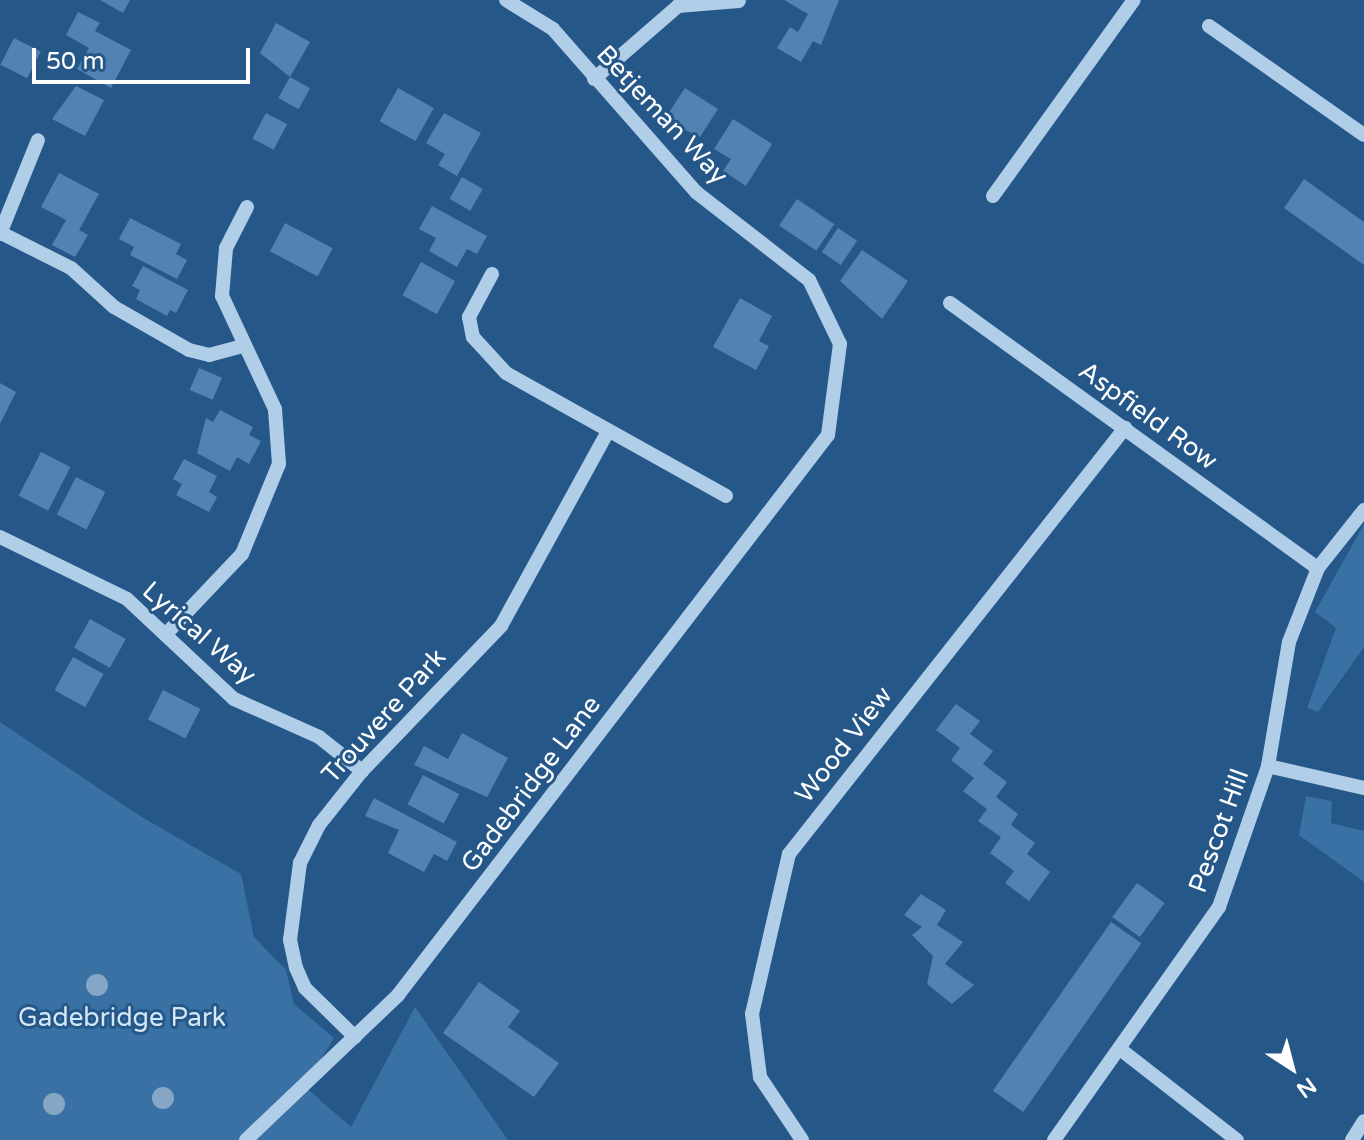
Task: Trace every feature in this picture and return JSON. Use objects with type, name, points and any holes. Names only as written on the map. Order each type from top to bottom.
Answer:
[{"type":"street","name":"Betjeman Way","points":[[506,0],[553,29],[696,192],[809,280],[840,344],[828,435]]},
{"type":"street","points":[[993,196],[1134,0]]},
{"type":"street","points":[[594,79],[678,6],[739,1]]},
{"type":"street","points":[[1209,26],[1364,135]]},
{"type":"street","points":[[38,140],[0,233],[71,268],[114,307],[189,350],[209,355],[242,346]]},
{"type":"street","points":[[167,633],[242,554],[272,493],[280,441],[275,409],[228,318],[221,272],[247,207]]},
{"type":"street","points":[[492,274],[469,317],[473,337],[506,373],[607,433],[726,496]]},
{"type":"street","name":"Aspfield Row","points":[[950,303],[1318,568]]},
{"type":"street","name":"Wood View","points":[[802,1140],[760,1077],[752,1014],[789,854],[1125,428]]},
{"type":"street","name":"Trouvere Park","points":[[355,1037],[305,988],[290,940],[300,863],[319,825],[362,771],[501,626],[607,433]]},
{"type":"street","name":"Gadebridge Lane","points":[[246,1140],[355,1037],[460,917],[828,435]]},
{"type":"street","name":"Pescot Hill","points":[[1054,1140],[1219,907],[1268,766],[1289,642],[1318,568],[1364,510]]},
{"type":"street","name":"Lyrical Way","points":[[0,537],[127,599],[167,633],[234,699],[319,737],[362,771]]},
{"type":"street","points":[[1268,766],[1364,788]]},
{"type":"street","points":[[1120,1049],[1237,1140]]},
{"type":"street","points":[[1352,1140],[1364,1121]]},
{"type":"green space","points":[[1364,524],[1364,647],[1318,712],[1307,708],[1336,628],[1315,612]]},
{"type":"green space","name":"Gadebridge Park","points":[[0,722],[140,816],[241,874],[254,937],[286,970],[294,1004],[334,1038],[304,1086],[351,1127],[415,1007],[508,1140],[0,1140]]},
{"type":"green space","points":[[1306,796],[1332,801],[1331,823],[1364,831],[1364,882],[1299,835]]},
{"type":"building","points":[[100,0],[130,0],[123,13]]},
{"type":"building","points":[[784,0],[839,0],[821,45],[813,41],[801,62],[777,48],[790,27],[798,32],[808,14]]},
{"type":"building","points":[[78,12],[100,23],[95,31],[131,50],[111,88],[77,69],[89,48],[66,35]]},
{"type":"building","points":[[276,23],[310,42],[290,77],[260,53]]},
{"type":"building","points":[[14,38],[41,52],[27,78],[0,65]]},
{"type":"building","points":[[290,77],[310,88],[298,109],[278,98]]},
{"type":"building","points":[[76,86],[104,100],[85,136],[52,119]]},
{"type":"building","points":[[398,88],[434,108],[415,141],[380,121]]},
{"type":"building","points":[[685,88],[718,109],[700,137],[664,120]]},
{"type":"building","points":[[266,113],[287,124],[274,150],[252,139]]},
{"type":"building","points":[[444,113],[481,133],[457,176],[438,165],[445,154],[426,143]]},
{"type":"building","points":[[733,119],[772,144],[746,186],[723,171],[731,159],[714,149]]},
{"type":"building","points":[[59,173],[99,194],[79,230],[88,235],[75,257],[52,245],[66,220],[41,207]]},
{"type":"building","points":[[462,177],[483,189],[470,211],[450,199]]},
{"type":"building","points":[[1304,179],[1364,222],[1364,265],[1284,208]]},
{"type":"building","points":[[797,199],[834,224],[816,251],[779,226]]},
{"type":"building","points":[[432,206],[487,236],[477,254],[467,249],[457,267],[429,251],[436,238],[419,229]]},
{"type":"building","points":[[130,218],[181,244],[176,254],[187,260],[177,279],[130,255],[134,247],[119,239]]},
{"type":"building","points":[[285,223],[333,248],[318,277],[270,251]]},
{"type":"building","points":[[838,228],[857,241],[841,265],[822,252]]},
{"type":"building","points":[[862,250],[908,281],[882,319],[840,281]]},
{"type":"building","points":[[421,262],[455,281],[437,314],[403,295]]},
{"type":"building","points":[[143,266],[188,290],[176,313],[170,310],[167,316],[136,299],[140,290],[132,286]]},
{"type":"building","points":[[740,298],[772,316],[759,341],[769,346],[756,370],[713,347]]},
{"type":"building","points":[[199,368],[222,378],[213,400],[190,390]]},
{"type":"building","points":[[0,383],[16,392],[0,424]]},
{"type":"building","points":[[220,410],[253,427],[249,435],[261,441],[249,464],[237,457],[230,471],[197,453],[206,418],[213,422]]},
{"type":"building","points":[[41,452],[70,467],[48,511],[19,496]]},
{"type":"building","points":[[184,459],[217,476],[209,492],[217,497],[209,512],[176,495],[182,484],[173,479]]},
{"type":"building","points":[[76,477],[105,492],[86,529],[57,514]]},
{"type":"building","points":[[90,619],[126,639],[110,668],[74,648]]},
{"type":"building","points":[[73,657],[104,674],[85,707],[55,690]]},
{"type":"building","points":[[163,690],[200,709],[185,738],[148,719]]},
{"type":"building","points":[[956,704],[980,721],[970,734],[993,751],[983,764],[1007,782],[996,797],[1018,814],[1011,825],[1035,843],[1027,854],[1050,872],[1029,901],[1005,883],[1014,871],[990,853],[1001,837],[978,821],[987,809],[963,791],[974,778],[951,760],[960,748],[936,730]]},
{"type":"building","points":[[462,733],[508,758],[487,797],[414,765],[424,746],[448,759]]},
{"type":"building","points":[[423,775],[459,794],[444,823],[408,804]]},
{"type":"building","points":[[374,798],[457,842],[447,861],[434,854],[424,872],[388,853],[399,830],[365,816]]},
{"type":"building","points":[[1137,883],[1165,903],[1140,937],[1112,917]]},
{"type":"building","points":[[921,894],[946,910],[937,925],[963,942],[945,964],[974,985],[952,1004],[927,984],[933,956],[912,935],[922,927],[904,915]]},
{"type":"building","points":[[1111,922],[1141,943],[1023,1112],[993,1091]]},
{"type":"building","points":[[479,982],[520,1011],[508,1027],[559,1063],[534,1097],[443,1033]]}]
